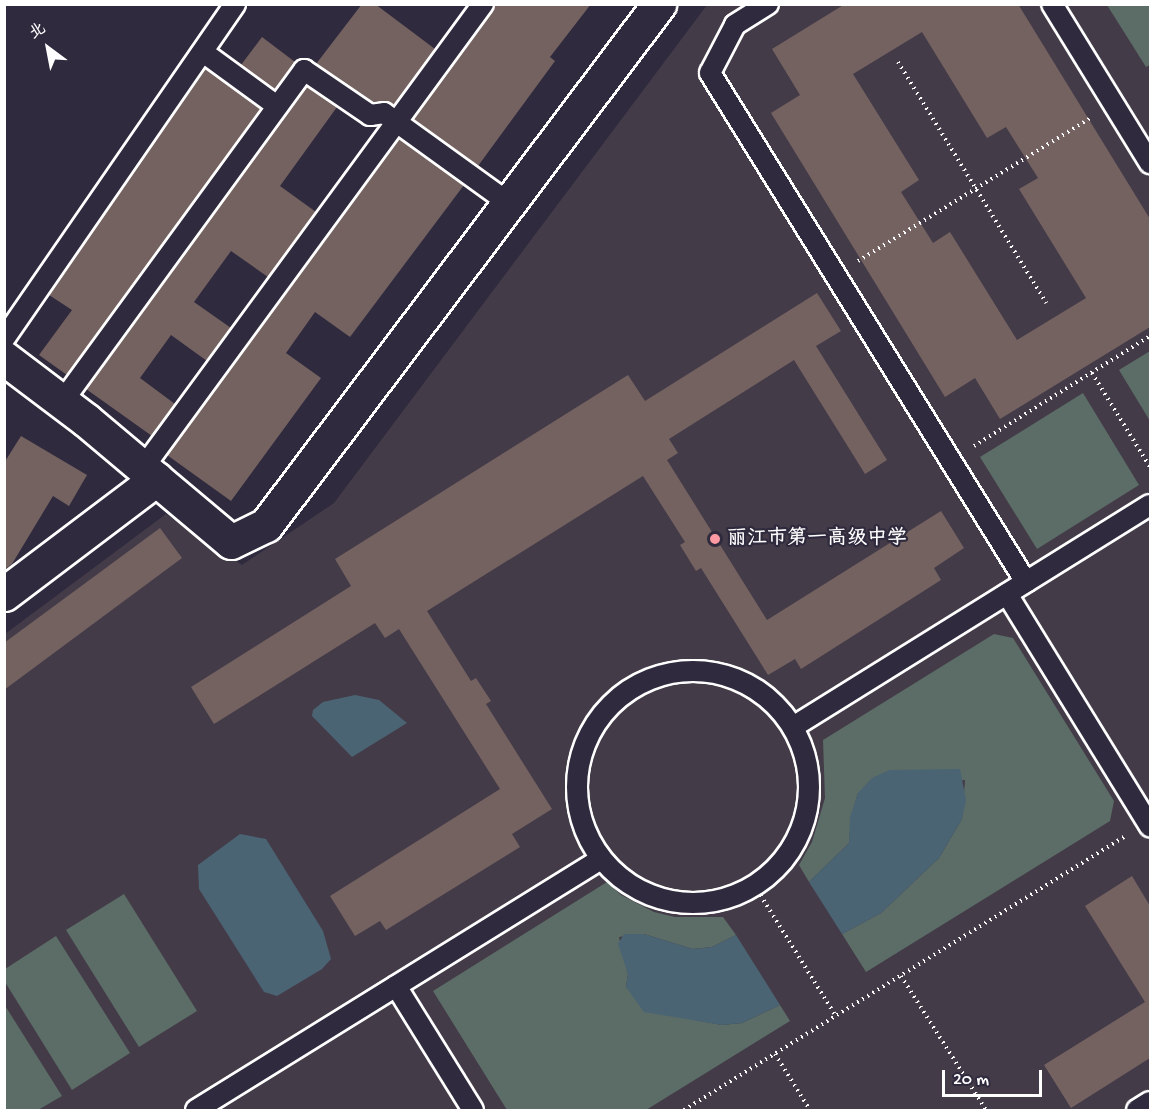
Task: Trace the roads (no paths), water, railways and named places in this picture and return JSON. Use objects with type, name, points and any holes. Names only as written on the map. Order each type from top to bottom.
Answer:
[{"type":"street","points":[[4,358],[62,402],[231,542],[267,525],[659,4]]},
{"type":"street","points":[[4,594],[149,473]]},
{"type":"lane","points":[[4,339],[235,4]]},
{"type":"lane","points":[[149,473],[483,4]]},
{"type":"lane","points":[[768,4],[735,25],[710,73],[1026,582]]},
{"type":"lane","points":[[1052,4],[1150,163]]},
{"type":"lane","points":[[203,52],[277,106]]},
{"type":"lane","points":[[62,402],[304,70],[370,115],[384,113],[509,203]]},
{"type":"lane","points":[[793,728],[1150,505]]},
{"type":"lane","points":[[1007,594],[1149,824]]},
{"type":"lane","points":[[686,670],[717,673],[765,694],[793,728],[807,759],[807,812],[784,859],[754,885],[719,900],[693,903],[666,900],[641,892],[601,859],[587,836],[579,811],[579,766],[595,724],[626,692],[666,674],[686,670]]},
{"type":"lane","points":[[196,1110],[601,859]]},
{"type":"lane","points":[[396,986],[473,1110]]},
{"type":"lane","points":[[1137,1110],[1150,1102]]},
{"type":"water","points":[[355,695],[379,700],[407,723],[352,757],[312,716],[313,710],[323,702]]},
{"type":"water","points":[[960,769],[966,800],[962,819],[939,858],[881,913],[842,934],[809,882],[849,843],[850,817],[858,793],[872,778],[890,770]]},
{"type":"water","points":[[240,834],[266,839],[323,931],[331,959],[322,969],[277,996],[264,992],[199,889],[198,865]]},
{"type":"water","points":[[624,934],[644,934],[693,949],[712,947],[736,935],[780,1005],[742,1023],[722,1025],[644,1012],[626,987],[628,974],[618,944]]},
{"type":"place","name":"丽江市第一高级中学","points":[[715,539]]}]
